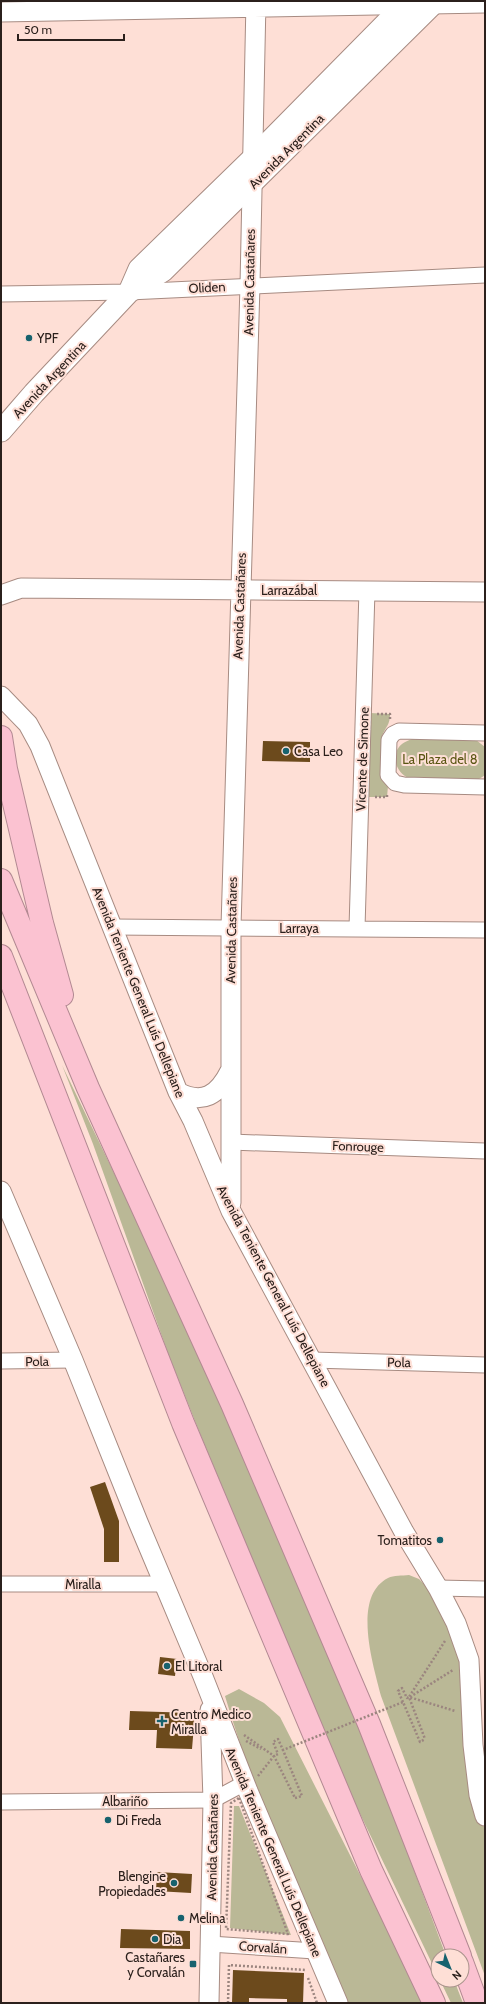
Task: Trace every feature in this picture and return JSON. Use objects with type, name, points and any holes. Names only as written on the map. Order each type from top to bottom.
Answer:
[{"type":"highway","points":[[1,738],[6,769],[42,923],[88,1088]]},
{"type":"highway","points":[[1,880],[88,1088],[232,1404],[370,1724],[457,1948]]},
{"type":"highway","points":[[1,956],[186,1430],[371,1870],[434,2003]]},
{"type":"highway","points":[[1,987],[32,1034]]},
{"type":"highway","points":[[470,1984],[477,2003]]},
{"type":"main road","name":"Avenida Argentina","points":[[129,292],[139,269],[253,158],[406,3]]},
{"type":"main road","name":"Avenida Argentina","points":[[1,431],[129,292],[163,271],[434,3]]},
{"type":"street","points":[[1,12],[256,4],[485,3]]},
{"type":"street","name":"Avenida Castañares","points":[[231,1211],[231,927],[250,285],[256,4]]},
{"type":"street","name":"Oliden","points":[[1,294],[129,292],[250,285],[485,275]]},
{"type":"street","name":"Larrazábal","points":[[1,579],[21,588]]},
{"type":"street","name":"Larrazábal","points":[[1,594],[21,588],[485,592]]},
{"type":"street","name":"Vicente de Simone","points":[[357,928],[367,590]]},
{"type":"street","name":"Avenida Teniente General Luís Dellepiane","points":[[1,696],[28,724],[40,746],[178,1092],[231,1211],[414,1550],[438,1588],[456,1624],[469,1660],[473,1745],[479,1795],[485,1816]]},
{"type":"street","name":"Vicente de Simone","points":[[485,733],[405,730],[393,734],[389,740],[388,776],[395,783],[404,785],[485,787]]},
{"type":"street","name":"Larraya","points":[[113,927],[485,930]]},
{"type":"street","points":[[178,1092],[193,1098],[209,1096],[218,1091],[230,1071]]},
{"type":"street","name":"Fonrouge","points":[[231,1142],[485,1151]]},
{"type":"street","name":"Avenida Teniente General Luís Dellepiane","points":[[1,1191],[74,1360],[138,1522],[209,1691],[246,1787],[338,2003]]},
{"type":"street","name":"Pola","points":[[1,1361],[74,1360]]},
{"type":"street","name":"Pola","points":[[312,1360],[485,1364]]},
{"type":"street","name":"Miralla","points":[[1,1584],[165,1584]]},
{"type":"street","points":[[438,1588],[485,1589]]},
{"type":"street","name":"Avenida Castañares","points":[[209,1691],[213,1800],[209,2003]]},
{"type":"street","name":"Albariño","points":[[1,1802],[213,1800],[246,1787]]},
{"type":"street","name":"Corvalán","points":[[210,1944],[315,1951]]},
{"type":"path","points":[[370,713],[390,714]]},
{"type":"path","points":[[368,797],[387,797]]},
{"type":"path","points":[[409,1697],[456,1624]]},
{"type":"path","points":[[409,1697],[469,1660]]},
{"type":"path","points":[[409,1697],[425,1739],[420,1742],[398,1691],[402,1688],[406,1698],[409,1697],[472,1716]]},
{"type":"path","points":[[283,1750],[403,1702]]},
{"type":"path","points":[[246,1787],[274,1756],[278,1754],[273,1742],[278,1739],[302,1796],[295,1798],[274,1756]]},
{"type":"path","points":[[239,1798],[288,1934],[226,1929],[231,1803],[239,1798]]},
{"type":"path","points":[[228,2003],[229,1965],[305,1970],[317,2003]]},
{"type":"green space","points":[[370,713],[390,714],[389,723],[382,736],[382,775],[388,786],[387,797],[368,797]]},
{"type":"green space","name":"La Plaza del 8","points":[[415,738],[476,740],[485,747],[485,775],[474,781],[421,780],[405,776],[396,765],[395,760],[397,751],[402,744]]},
{"type":"green space","points":[[62,1065],[209,1370],[338,1675],[392,1811],[443,1948],[430,1948],[430,1959],[351,1795],[201,1436],[169,1356],[93,1144]]},
{"type":"green space","points":[[409,1575],[419,1579],[430,1590],[443,1614],[456,1646],[465,1681],[472,1765],[485,1833],[485,1976],[381,1696],[370,1651],[368,1616],[370,1600],[377,1587],[388,1578]]},
{"type":"green space","points":[[239,1689],[264,1703],[280,1717],[425,2003],[347,2003],[266,1813],[237,1735],[225,1696]]},
{"type":"green space","points":[[234,1806],[239,1806],[291,1935],[230,1928]]},
{"type":"green space","points":[[444,1988],[457,1988],[463,2003],[451,2003]]},
{"type":"building","name":"Casa Leo","points":[[263,741],[310,742],[310,762],[262,761]]},
{"type":"building","points":[[105,1482],[119,1521],[119,1562],[104,1562],[104,1529],[90,1487]]},
{"type":"building","name":"El Litoral","points":[[160,1657],[177,1659],[175,1676],[158,1674]]},
{"type":"building","name":"Centro Medico Miralla","points":[[130,1711],[195,1713],[192,1749],[156,1748],[157,1730],[129,1730]]},
{"type":"building","name":"Blengine Propiedades","points":[[157,1872],[192,1874],[191,1893],[156,1891]]},
{"type":"building","name":"Dia","points":[[121,1929],[190,1931],[190,1949],[120,1948]]},
{"type":"building","points":[[233,1970],[304,1973],[303,2003],[287,2003],[287,1999],[249,1998],[249,2003],[232,2003]]},
{"type":"place","name":"YPF","points":[[29,338]]},
{"type":"place","name":"Casa Leo","points":[[286,751]]},
{"type":"place","name":"Tomatitos","points":[[440,1540]]},
{"type":"place","name":"El Litoral","points":[[167,1666]]},
{"type":"place","name":"Centro Medico Miralla","points":[[162,1721]]},
{"type":"place","name":"Di Freda","points":[[108,1820]]},
{"type":"place","name":"Blengine Propiedades","points":[[174,1883]]},
{"type":"place","name":"Melina","points":[[181,1918]]},
{"type":"place","name":"Dia","points":[[155,1939]]},
{"type":"place","name":"Castañares y Corvalán","points":[[193,1964]]}]
